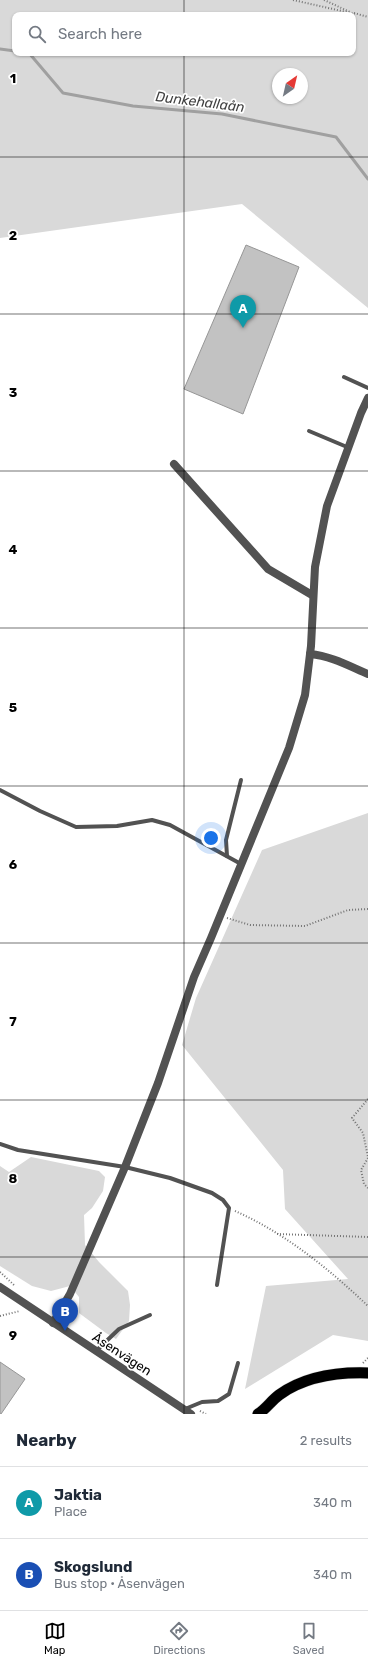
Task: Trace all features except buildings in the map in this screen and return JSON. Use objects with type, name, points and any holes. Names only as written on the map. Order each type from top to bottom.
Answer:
[{"type":"highway","points":[[263,1412],[277,1396],[291,1387],[307,1381],[340,1374],[368,1374]]},
{"type":"street","points":[[53,1323],[70,1294],[125,1167],[158,1083],[194,977],[289,748],[305,695],[310,654],[312,596],[315,567],[327,506],[360,412],[368,398]]},
{"type":"street","points":[[174,464],[268,569],[312,596]]},
{"type":"street","points":[[310,654],[334,659],[368,674]]},
{"type":"street","name":"Åsenvägen","points":[[0,1287],[187,1412]]},
{"type":"lane","points":[[344,377],[368,388]]},
{"type":"lane","points":[[309,431],[347,447]]},
{"type":"lane","points":[[227,856],[226,840],[241,780]]},
{"type":"lane","points":[[0,790],[40,811],[76,827],[117,826],[152,820],[170,825],[241,864]]},
{"type":"lane","points":[[0,1144],[18,1150],[125,1167],[170,1178],[197,1186],[223,1200],[229,1208],[217,1285]]},
{"type":"lane","points":[[96,1351],[119,1329],[150,1315]]},
{"type":"lane","points":[[187,1412],[202,1402],[218,1401],[229,1394],[238,1363]]},
{"type":"path","points":[[294,0],[346,12]]},
{"type":"path","points":[[324,0],[351,12]]},
{"type":"path","points":[[356,14],[368,17]]},
{"type":"path","points":[[219,916],[250,925],[305,926],[348,910],[368,909]]},
{"type":"path","points":[[368,1099],[352,1118],[363,1134],[368,1158],[361,1170],[364,1184],[368,1188]]},
{"type":"path","points":[[229,1208],[260,1222],[325,1268],[368,1306]]},
{"type":"path","points":[[276,1234],[286,1233],[368,1237]]},
{"type":"shaded area","points":[[0,0],[368,0],[368,308],[242,204],[0,238]]},
{"type":"shaded area","points":[[368,813],[368,1341],[333,1335],[245,1389],[266,1286],[348,1279],[285,1209],[283,1170],[182,1045],[196,998],[262,850]]},
{"type":"shaded area","points":[[31,1157],[99,1171],[105,1177],[103,1191],[92,1208],[84,1215],[85,1245],[99,1262],[128,1291],[130,1305],[129,1321],[116,1339],[79,1313],[79,1297],[70,1286],[51,1291],[32,1286],[0,1266],[0,1166],[9,1172]]},
{"type":"waterway","name":"Dunkehallaån","points":[[0,49],[12,51]]},
{"type":"waterway","name":"Dunkehallaån","points":[[32,56],[63,93],[133,106],[222,114],[336,137],[368,179]]},
{"type":"place","name":"Jaktia","points":[[243,328]]},
{"type":"place","name":"Skogslund","points":[[65,1331]]}]
